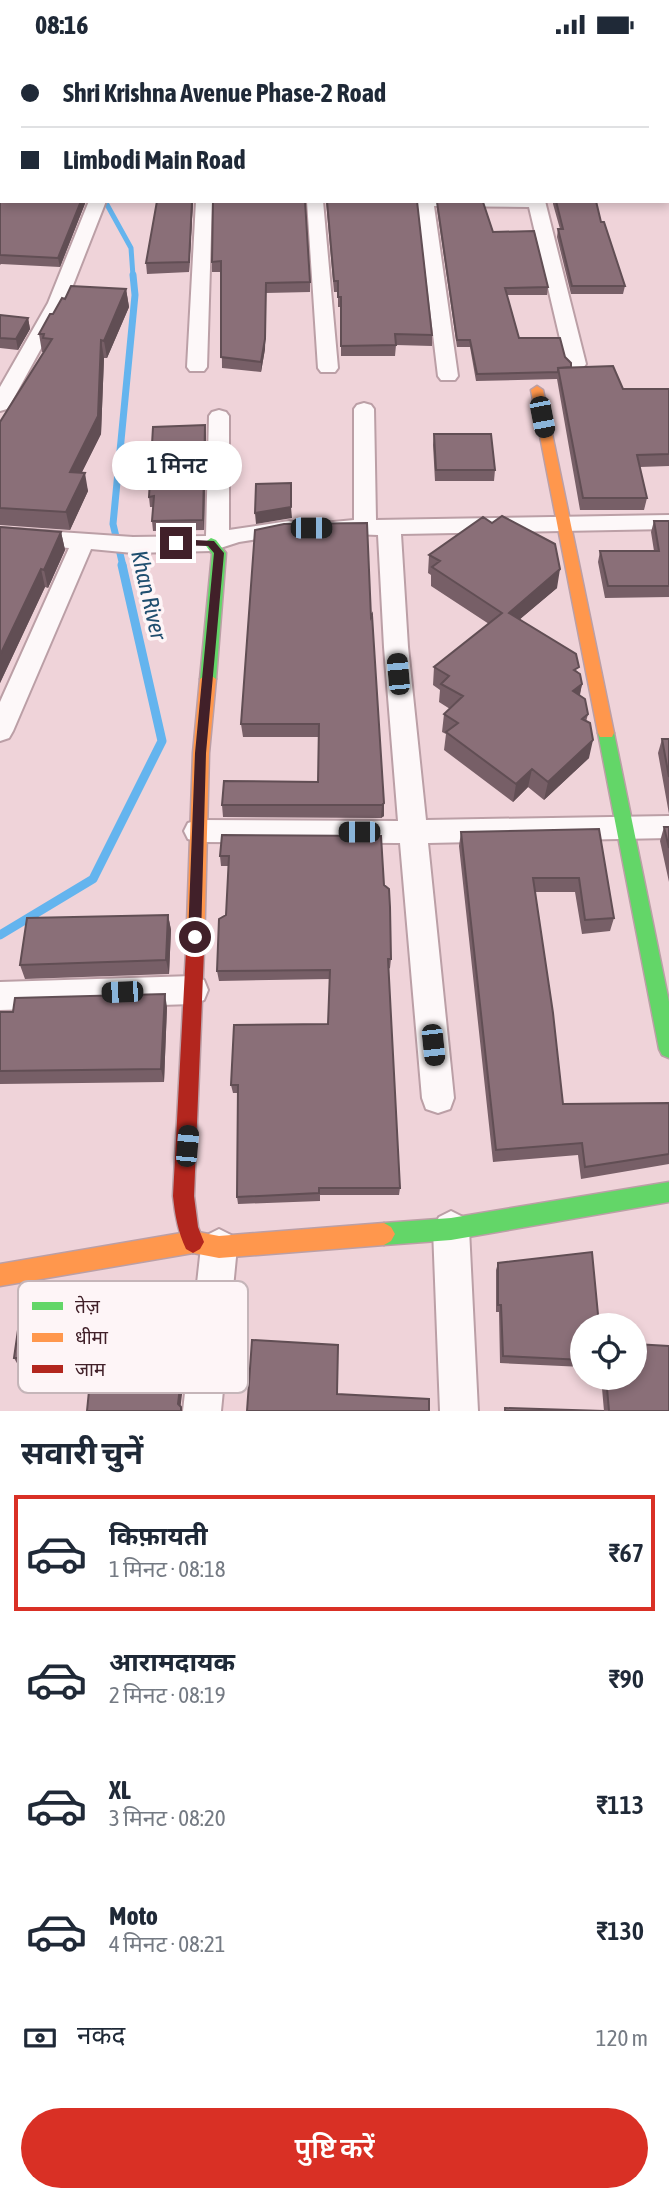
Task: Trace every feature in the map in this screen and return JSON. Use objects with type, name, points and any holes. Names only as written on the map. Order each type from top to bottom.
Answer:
[{"type":"street","points":[[0,405],[57,303],[97,203]]},
{"type":"street","points":[[197,367],[204,203]]},
{"type":"street","points":[[316,203],[328,368]]},
{"type":"street","points":[[426,203],[448,376]]},
{"type":"street","points":[[536,203],[576,364]]},
{"type":"street","points":[[537,390],[669,1049]]},
{"type":"street","points":[[364,409],[377,528],[396,647],[438,1098]]},
{"type":"street","points":[[205,1281],[206,1245],[185,1223],[182,1190],[189,1123],[201,753],[219,553],[214,542],[219,417]]},
{"type":"street","points":[[0,535],[133,545],[214,542],[284,528],[669,522]]},
{"type":"street","points":[[0,731],[87,543]]},
{"type":"street","points":[[198,831],[413,832],[669,827]]},
{"type":"street","points":[[0,996],[193,990]]},
{"type":"street","points":[[0,1275],[206,1245],[451,1229],[669,1192]]},
{"type":"street","points":[[451,1229],[459,1411]]},
{"type":"street","points":[[202,1393],[202,1411]]},
{"type":"building","points":[[0,203],[80,203],[58,258],[0,255]]},
{"type":"building","points":[[157,203],[192,203],[189,262],[146,263]]},
{"type":"building","points":[[213,203],[305,203],[310,282],[266,283],[265,339],[261,362],[221,357],[221,261],[212,262]]},
{"type":"building","points":[[327,203],[417,203],[432,335],[395,334],[396,345],[341,346],[341,297],[338,297],[338,281],[334,281]]},
{"type":"building","points":[[437,203],[483,203],[493,232],[534,231],[548,287],[505,288],[519,338],[560,338],[571,367],[558,368],[558,372],[477,374],[470,340],[457,340]]},
{"type":"building","points":[[556,203],[596,203],[625,286],[572,286],[558,229],[563,229]]},
{"type":"building","points":[[71,286],[126,289],[104,341],[101,340],[98,416],[70,472],[85,473],[66,512],[0,508],[0,422],[52,339],[43,338],[44,334],[39,334],[50,314],[53,314],[62,298],[65,299]]},
{"type":"building","points":[[0,315],[28,318],[16,339],[0,338]]},
{"type":"building","points":[[613,366],[623,389],[669,389],[669,454],[637,455],[647,498],[583,498],[558,368]]},
{"type":"building","points":[[205,425],[203,520],[152,521],[154,496],[149,497],[153,427]]},
{"type":"building","points":[[434,434],[491,434],[495,470],[436,470]]},
{"type":"building","points":[[291,483],[291,507],[255,513],[256,484]]},
{"type":"building","points":[[502,516],[555,544],[560,569],[509,613],[576,654],[579,667],[574,670],[580,674],[582,684],[573,691],[585,699],[588,714],[582,719],[590,723],[593,740],[548,782],[532,769],[516,784],[446,732],[458,723],[444,714],[463,696],[441,684],[449,676],[434,667],[502,613],[432,567],[440,561],[429,555],[483,517],[492,523]]},
{"type":"building","points":[[654,521],[669,521],[669,586],[608,586],[600,551],[659,551]]},
{"type":"building","points":[[367,523],[384,803],[222,805],[224,781],[318,782],[319,724],[241,724],[255,530],[284,524]]},
{"type":"building","points":[[0,527],[61,532],[0,655]]},
{"type":"building","points":[[662,739],[669,739],[669,777]]},
{"type":"building","points":[[664,827],[669,827],[669,848]]},
{"type":"building","points":[[599,829],[614,918],[585,920],[579,878],[533,878],[563,1104],[669,1103],[669,1154],[585,1167],[582,1143],[496,1150],[461,832]]},
{"type":"building","points":[[222,835],[381,836],[384,885],[389,889],[390,907],[391,959],[388,959],[400,1188],[319,1188],[319,1193],[237,1197],[238,1085],[231,1085],[234,1025],[328,1024],[330,970],[217,971],[219,919],[226,915],[229,856],[220,856]]},
{"type":"building","points":[[168,915],[166,960],[20,965],[27,918]]},
{"type":"building","points":[[165,994],[161,1069],[0,1071],[0,1012],[13,1012],[15,998]]},
{"type":"building","points":[[592,1252],[598,1313],[570,1313],[570,1359],[503,1356],[501,1305],[498,1305],[498,1263]]},
{"type":"building","points":[[18,1330],[18,1358],[14,1358]]},
{"type":"building","points":[[252,1340],[338,1345],[337,1394],[429,1399],[429,1411],[247,1411]]},
{"type":"building","points":[[647,1345],[669,1346],[669,1411],[609,1411],[607,1390],[647,1390]]},
{"type":"building","points":[[89,1393],[179,1393],[178,1404],[181,1407],[181,1411],[87,1411]]},
{"type":"building","points":[[505,1408],[604,1411],[505,1411]]},
{"type":"waterway","name":"Khan River","points":[[106,203],[131,248],[133,276]]},
{"type":"waterway","name":"Khan River","points":[[123,566],[113,524],[135,295],[133,275]]},
{"type":"waterway","name":"Khan River","points":[[0,935],[93,879],[162,741],[122,565]]},
{"type":"traffic: fast","points":[[208,679],[219,553],[211,543]]},
{"type":"traffic: fast","points":[[606,733],[669,1049]]},
{"type":"traffic: fast","points":[[384,1234],[451,1229],[669,1192]]},
{"type":"traffic: slow","points":[[537,390],[606,733]]},
{"type":"traffic: slow","points":[[195,951],[201,753],[208,679]]},
{"type":"traffic: slow","points":[[0,1275],[193,1242],[219,1247],[384,1234]]},
{"type":"traffic: jam","points":[[193,1242],[185,1212],[184,1181],[195,951]]},
{"type":"route","points":[[176,543],[211,543],[219,553],[201,753],[195,937]]}]
